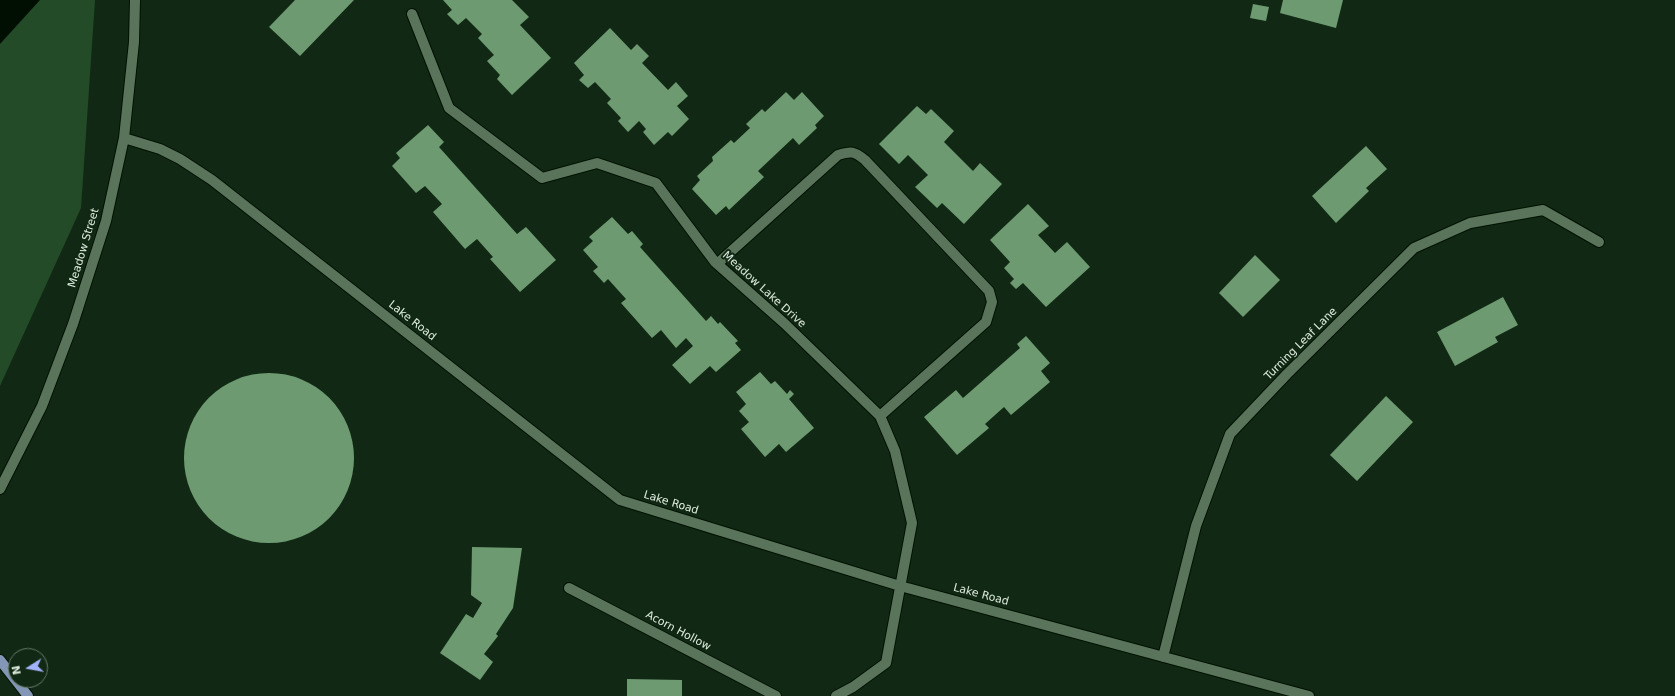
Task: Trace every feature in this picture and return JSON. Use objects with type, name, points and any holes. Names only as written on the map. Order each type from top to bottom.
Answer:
[{"type":"main road","points":[[0,660],[28,696]]},
{"type":"street","name":"Meadow Street","points":[[0,489],[42,406],[73,324],[106,221],[124,138],[134,42],[135,0]]},
{"type":"street","name":"Meadow Lake Drive","points":[[412,14],[449,108],[542,178],[596,162],[656,183],[717,264],[784,323],[880,416],[895,451],[912,523],[886,663],[853,687],[836,696]]},
{"type":"street","name":"Lake Road","points":[[124,138],[160,149],[180,159],[212,180],[620,500],[900,586],[1309,696]]},
{"type":"street","points":[[717,264],[838,155],[848,152],[857,153],[865,160],[989,291],[992,302],[986,322],[880,416]]},
{"type":"street","name":"Turning Leaf Lane","points":[[1163,657],[1196,526],[1230,434],[1287,374],[1414,248],[1470,223],[1543,210],[1599,242]]},
{"type":"street","name":"Acorn Hollow","points":[[570,588],[776,696]]},
{"type":"green space","points":[[0,0],[95,0],[81,208],[0,386]]},
{"type":"shaded area","points":[[0,0],[40,0],[0,44]]},
{"type":"building","points":[[295,0],[354,0],[300,56],[269,27]]},
{"type":"building","points":[[443,0],[512,0],[529,17],[520,25],[551,58],[512,95],[497,79],[500,75],[487,61],[494,55],[478,38],[482,34],[466,18],[458,25],[447,14],[452,10]]},
{"type":"building","points":[[1283,0],[1343,0],[1336,28],[1280,13]]},
{"type":"building","points":[[1253,4],[1269,7],[1266,21],[1250,18]]},
{"type":"building","points":[[610,28],[631,50],[637,44],[649,56],[642,63],[668,90],[676,82],[688,96],[677,106],[689,119],[672,136],[668,132],[654,145],[643,132],[646,129],[639,121],[628,132],[618,121],[621,118],[607,103],[611,99],[595,82],[588,88],[579,80],[584,75],[574,63]]},
{"type":"building","points":[[786,92],[794,100],[802,92],[824,116],[815,125],[817,128],[799,145],[793,138],[758,171],[764,177],[729,210],[726,206],[716,215],[692,189],[700,180],[697,176],[713,161],[712,157],[731,140],[734,143],[750,128],[746,124],[762,109],[765,112]]},
{"type":"building","points":[[917,106],[926,114],[931,109],[954,131],[944,142],[973,171],[980,163],[1002,184],[964,224],[942,203],[937,208],[915,187],[928,175],[908,155],[899,164],[879,144]]},
{"type":"building","points":[[428,125],[444,142],[439,147],[517,234],[526,227],[556,260],[520,292],[490,259],[493,257],[477,239],[465,249],[433,212],[442,204],[425,186],[416,193],[392,166],[400,158],[396,153]]},
{"type":"building","points":[[1366,146],[1387,169],[1366,188],[1369,191],[1336,223],[1312,196]]},
{"type":"building","points":[[1028,204],[1049,226],[1038,235],[1055,253],[1067,242],[1090,267],[1046,307],[1023,283],[1016,289],[1010,283],[1014,279],[1004,268],[1010,262],[990,240]]},
{"type":"building","points":[[612,217],[628,234],[632,231],[643,244],[640,247],[706,321],[711,316],[718,324],[720,322],[738,341],[735,343],[741,350],[716,372],[710,366],[690,384],[672,365],[693,346],[686,338],[676,348],[661,330],[652,338],[621,303],[626,299],[608,279],[604,283],[593,271],[598,267],[583,250],[593,241],[589,237]]},
{"type":"building","points":[[1255,255],[1280,280],[1243,317],[1219,293]]},
{"type":"building","points":[[1503,297],[1518,325],[1495,337],[1498,342],[1455,366],[1437,332]]},
{"type":"building","points":[[1026,336],[1050,363],[1041,371],[1050,382],[1011,415],[1004,407],[985,424],[989,428],[957,455],[924,417],[956,390],[963,398],[1020,348],[1017,344]]},
{"type":"building","points":[[760,372],[771,384],[775,381],[787,394],[790,390],[794,394],[789,399],[814,428],[786,452],[779,444],[765,457],[741,429],[749,422],[739,411],[746,404],[736,392]]},
{"type":"building","points":[[269,373],[294,377],[309,383],[329,398],[344,418],[352,441],[354,458],[350,483],[344,498],[329,518],[309,533],[286,541],[269,543],[244,539],[229,533],[209,518],[194,498],[186,475],[184,458],[188,433],[194,418],[209,398],[229,383],[252,375]]},
{"type":"building","points":[[1386,396],[1413,422],[1357,481],[1330,455]]},
{"type":"building","points":[[472,547],[522,548],[513,608],[496,634],[498,636],[484,654],[493,662],[480,680],[440,653],[466,614],[473,618],[482,603],[471,595]]},
{"type":"building","points":[[627,679],[682,680],[682,696],[627,696]]}]
